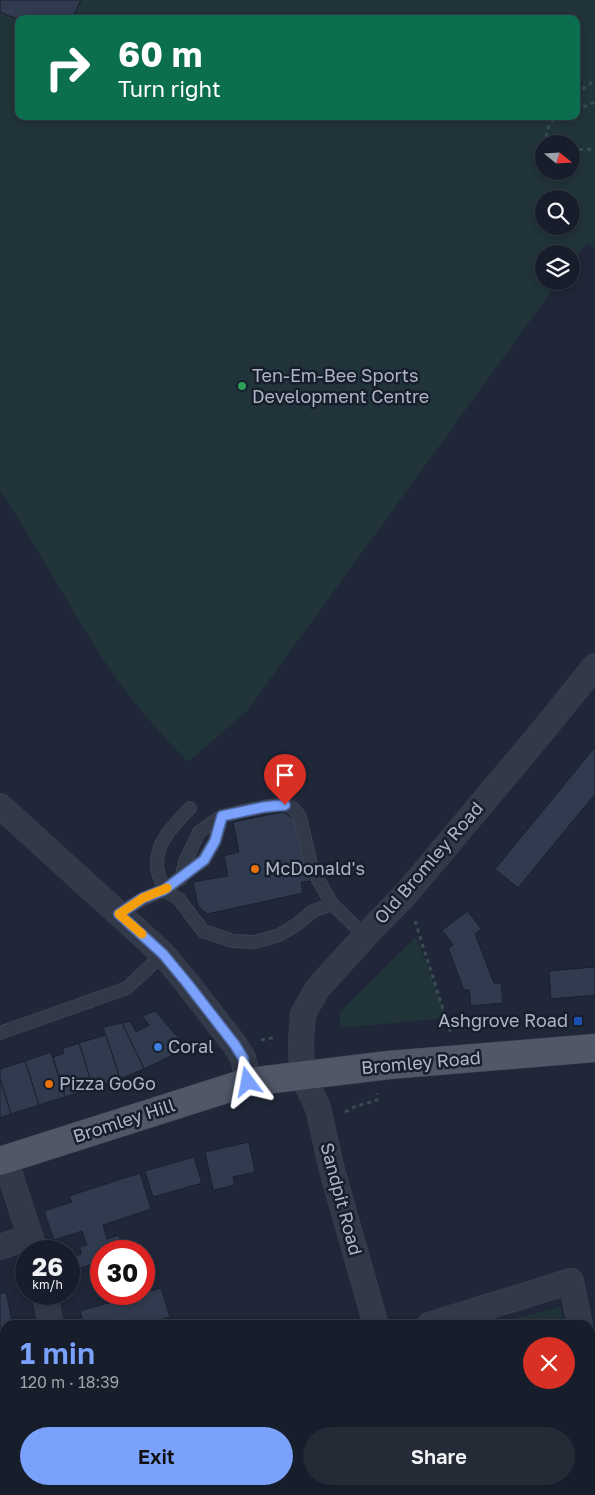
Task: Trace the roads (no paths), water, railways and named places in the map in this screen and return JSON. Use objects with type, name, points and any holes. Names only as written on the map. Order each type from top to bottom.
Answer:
[{"type":"main road","name":"Bromley Road","points":[[248,1082],[302,1074],[595,1048]]},
{"type":"main road","name":"Bromley Hill","points":[[3,1160],[248,1082]]},
{"type":"street","name":"Old Bromley Road","points":[[302,1074],[301,1032],[303,1014],[316,989],[364,936],[406,894],[546,728],[595,666]]},
{"type":"street","points":[[0,806],[163,954],[235,1045],[243,1058],[248,1082]]},
{"type":"street","name":"Sandpit Road","points":[[302,1074],[318,1108],[332,1170],[375,1320]]},
{"type":"street","points":[[3,1160],[31,1240]]},
{"type":"street","points":[[0,1247],[15,1246]]},
{"type":"street","points":[[445,1320],[570,1281],[579,1320]]},
{"type":"street","points":[[47,1305],[51,1320]]},
{"type":"lane","points":[[181,879],[185,862],[200,832],[222,816],[264,807],[285,805],[296,810],[300,817],[312,869],[332,904],[364,936]]},
{"type":"lane","points":[[190,808],[168,832],[159,850],[157,868],[164,890],[179,898],[203,931],[233,942],[255,942],[279,934],[296,925],[313,911],[332,904]]},
{"type":"lane","points":[[119,914],[143,898],[164,890],[204,860],[215,841],[222,816]]},
{"type":"lane","points":[[0,1033],[127,988],[163,954]]},
{"type":"place","name":"Ten-Em-Bee Sports Development Centre","points":[[242,386]]},
{"type":"place","name":"McDonald's","points":[[255,869]]},
{"type":"place","name":"Ashgrove Road","points":[[578,1021]]},
{"type":"place","name":"Coral","points":[[158,1047]]},
{"type":"place","name":"Pizza GoGo","points":[[49,1084]]}]
